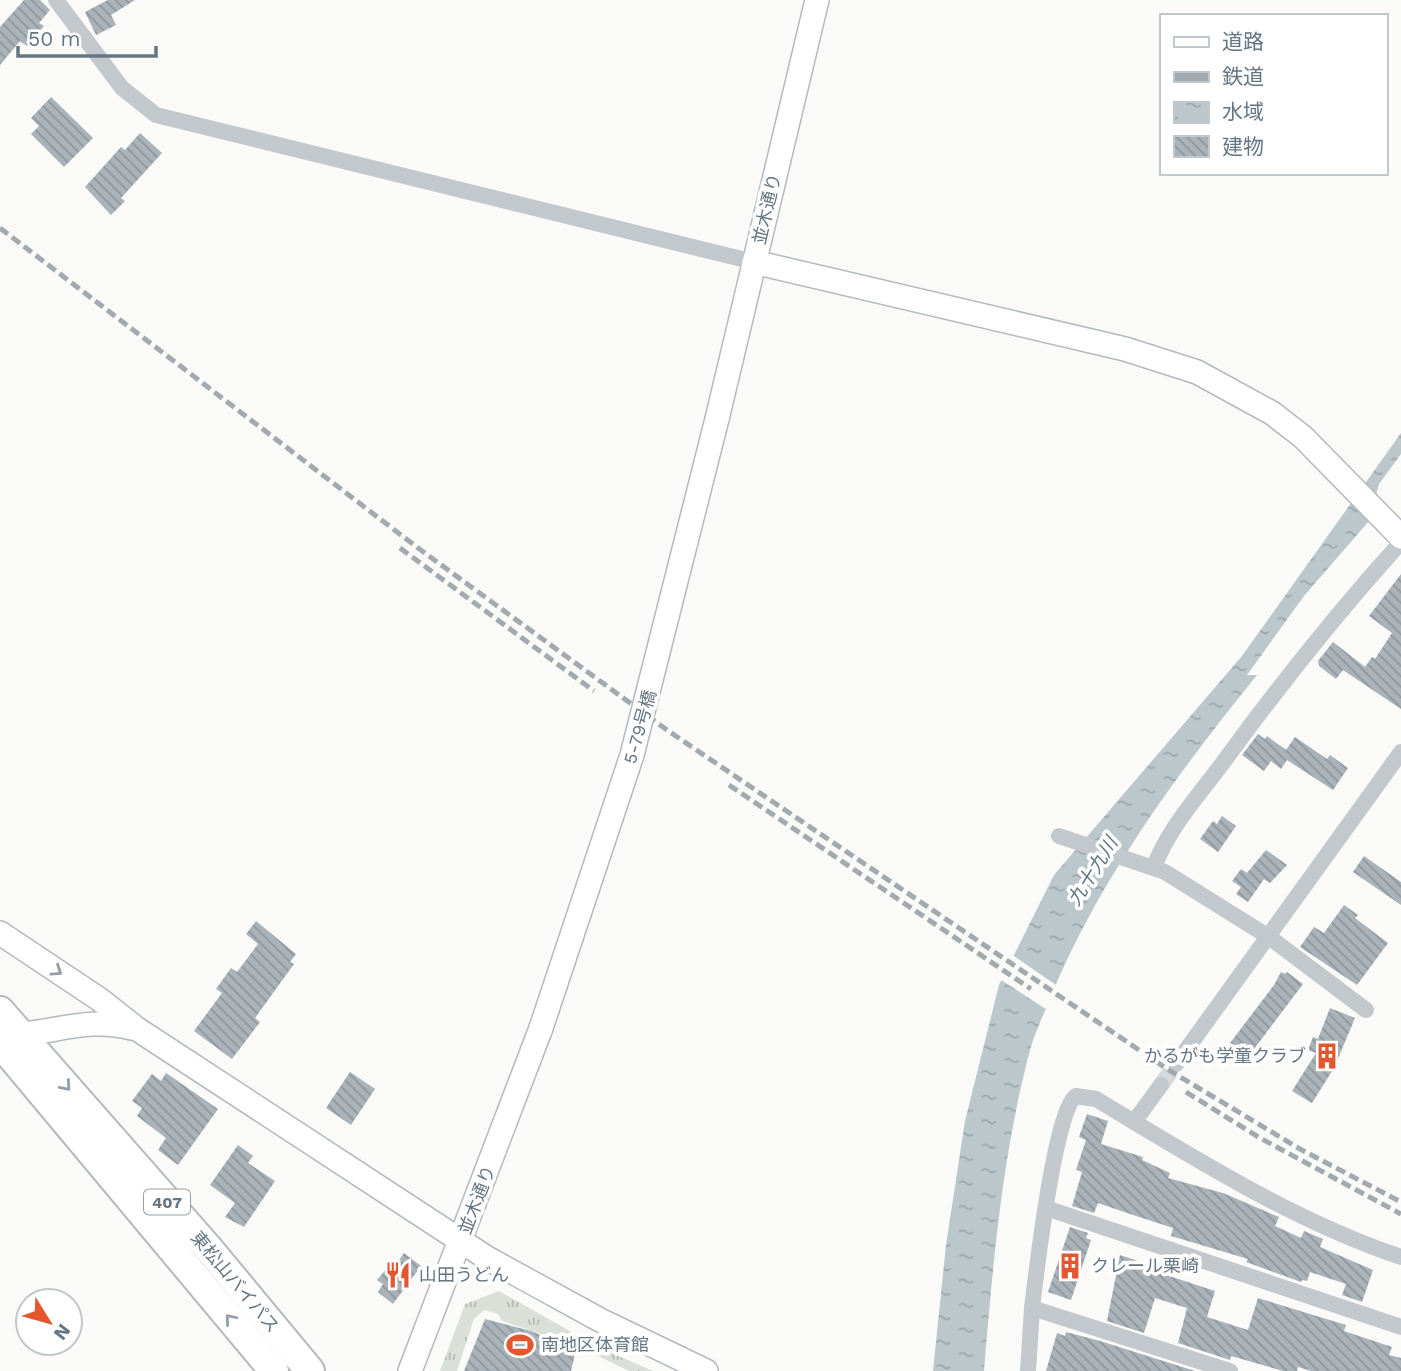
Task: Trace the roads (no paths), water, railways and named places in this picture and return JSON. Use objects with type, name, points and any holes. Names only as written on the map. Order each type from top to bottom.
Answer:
[{"type":"highway","name":"407","points":[[0,1011],[7,1038]]},
{"type":"highway","name":"東松山バイパス","points":[[7,1038],[274,1371]]},
{"type":"highway","name":"東松山バイパス","points":[[7,1038],[209,1249],[310,1371]]},
{"type":"street","points":[[56,0],[122,88],[156,115],[754,262],[1125,349],[1197,372],[1272,412],[1351,484],[1400,538],[1267,702],[1191,804],[1150,866]]},
{"type":"street","name":"並木通り","points":[[717,419],[817,0]]},
{"type":"street","name":"5-79号橋","points":[[541,1028],[632,755],[717,419]]},
{"type":"street","points":[[1176,1064],[1401,752]]},
{"type":"street","points":[[1063,837],[1150,866],[1269,937],[1366,1010]]},
{"type":"street","points":[[0,933],[99,999],[137,1029],[487,1258],[600,1320],[706,1371]]},
{"type":"street","points":[[7,1038],[89,1022],[110,1022],[137,1029]]},
{"type":"street","name":"並木通り","points":[[410,1371],[541,1028]]},
{"type":"street","points":[[1134,1122],[1161,1085]]},
{"type":"street","points":[[1028,1371],[1032,1308],[1046,1208],[1070,1100],[1085,1096],[1283,1206],[1351,1240],[1401,1257]]},
{"type":"street","points":[[1046,1208],[1401,1327]]},
{"type":"street","points":[[1032,1308],[1204,1367],[1230,1371]]},
{"type":"water","name":"九十九川","points":[[1401,433],[1401,454],[1379,484],[1369,521],[1304,596],[1247,675],[1257,675],[1198,750],[1142,828],[1071,952],[1034,1036],[1020,1090],[1000,1210],[984,1371],[933,1371],[946,1245],[965,1121],[999,985],[1054,875],[1242,656]]},
{"type":"tunnel","points":[[1161,1085],[1176,1064]]},
{"type":"railway","points":[[0,228],[418,548],[667,730],[1167,1069],[1300,1149],[1401,1202]]},
{"type":"railway","points":[[400,548],[594,691]]},
{"type":"railway","points":[[729,785],[1031,989]]},
{"type":"railway","points":[[1186,1092],[1260,1138],[1401,1214]]},
{"type":"place","name":"かるがも学童クラブ","points":[[1327,1056]]},
{"type":"place","name":"クレール栗崎","points":[[1070,1266]]},
{"type":"place","name":"山田うどん","points":[[398,1275]]},
{"type":"place","name":"南地区体育館","points":[[520,1345]]}]
